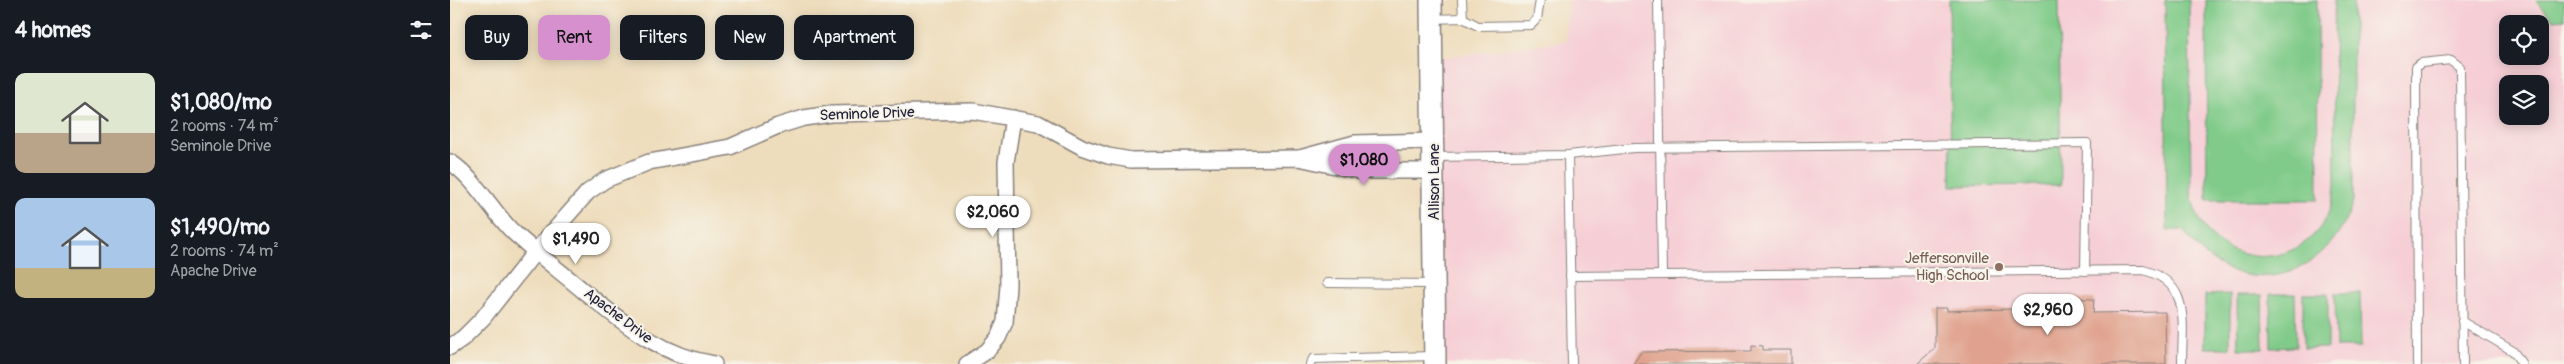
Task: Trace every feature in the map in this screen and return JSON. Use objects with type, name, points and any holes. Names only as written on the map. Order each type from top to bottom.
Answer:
[{"type":"main road","name":"Allison Lane","points":[[1431,9],[1435,360]]},
{"type":"street","name":"Seminole Drive","points":[[450,347],[463,338],[483,318],[535,252],[588,192],[605,180],[649,162],[730,147],[778,126],[804,118],[831,114],[973,111],[1038,123],[1082,147],[1108,156],[1131,160],[1299,158],[1358,171],[1434,156]]},
{"type":"street","points":[[967,364],[987,351],[998,338],[1005,322],[1008,286],[1006,162],[1013,118]]},
{"type":"street","name":"Seminole Drive","points":[[1299,158],[1355,143],[1434,156]]},
{"type":"street","name":"Apache Drive","points":[[450,162],[466,176],[496,214],[535,252],[632,330],[660,348],[696,361],[714,364]]},
{"type":"lane","points":[[1462,0],[1463,18]]},
{"type":"lane","points":[[1431,9],[1463,18],[1478,26],[1531,25],[1537,19],[1540,0]]},
{"type":"lane","points":[[1658,0],[1662,274]]},
{"type":"lane","points":[[2417,364],[2416,67],[2421,62],[2451,60],[2460,67],[2462,364]]},
{"type":"lane","points":[[1434,156],[1568,155],[1634,148],[2087,143],[2085,271]]},
{"type":"lane","points":[[1568,155],[1572,364]]},
{"type":"lane","points":[[1570,276],[2144,270],[2159,274],[2171,282],[2179,295],[2182,309],[2182,364]]},
{"type":"lane","points":[[1327,283],[1434,284]]},
{"type":"lane","points":[[2462,321],[2513,351],[2522,364]]},
{"type":"lane","points":[[1310,364],[1313,359],[1435,360]]},
{"type":"shaded area","name":"Jeffersonville High School","points":[[1569,0],[2564,0],[2564,364],[1436,364],[1432,59],[1566,41]]},
{"type":"green space","points":[[1949,0],[2059,0],[2061,185],[1951,186]]},
{"type":"green space","points":[[2165,0],[2189,0],[2191,192],[2201,221],[2218,242],[2240,253],[2265,256],[2290,251],[2311,237],[2327,215],[2335,185],[2334,0],[2353,0],[2353,201],[2345,222],[2332,241],[2317,256],[2299,268],[2279,275],[2258,277],[2237,272],[2215,262],[2206,255],[2183,230],[2167,230]]},
{"type":"green space","points":[[2206,0],[2317,0],[2318,200],[2207,200]]},
{"type":"green space","points":[[2535,0],[2564,0],[2564,19],[2554,20]]},
{"type":"green space","points":[[2335,293],[2360,293],[2361,347],[2336,347]]},
{"type":"green space","points":[[2230,294],[2230,348],[2205,348],[2205,295]]},
{"type":"green space","points":[[2270,294],[2295,294],[2296,347],[2271,348]]},
{"type":"green space","points":[[2303,294],[2328,294],[2328,348],[2303,348]]},
{"type":"green space","points":[[2237,295],[2262,295],[2263,349],[2238,349]]},
{"type":"building","points":[[2043,298],[2094,299],[2093,313],[2165,312],[2166,364],[1917,364],[1935,348],[1935,308],[1947,308],[1947,311],[2042,308]]},
{"type":"building","points":[[1751,345],[1763,346],[1763,350],[1791,350],[1791,364],[1633,364],[1641,352],[1751,351]]},
{"type":"place","name":"Jeffersonville High School","points":[[1999,267]]}]
